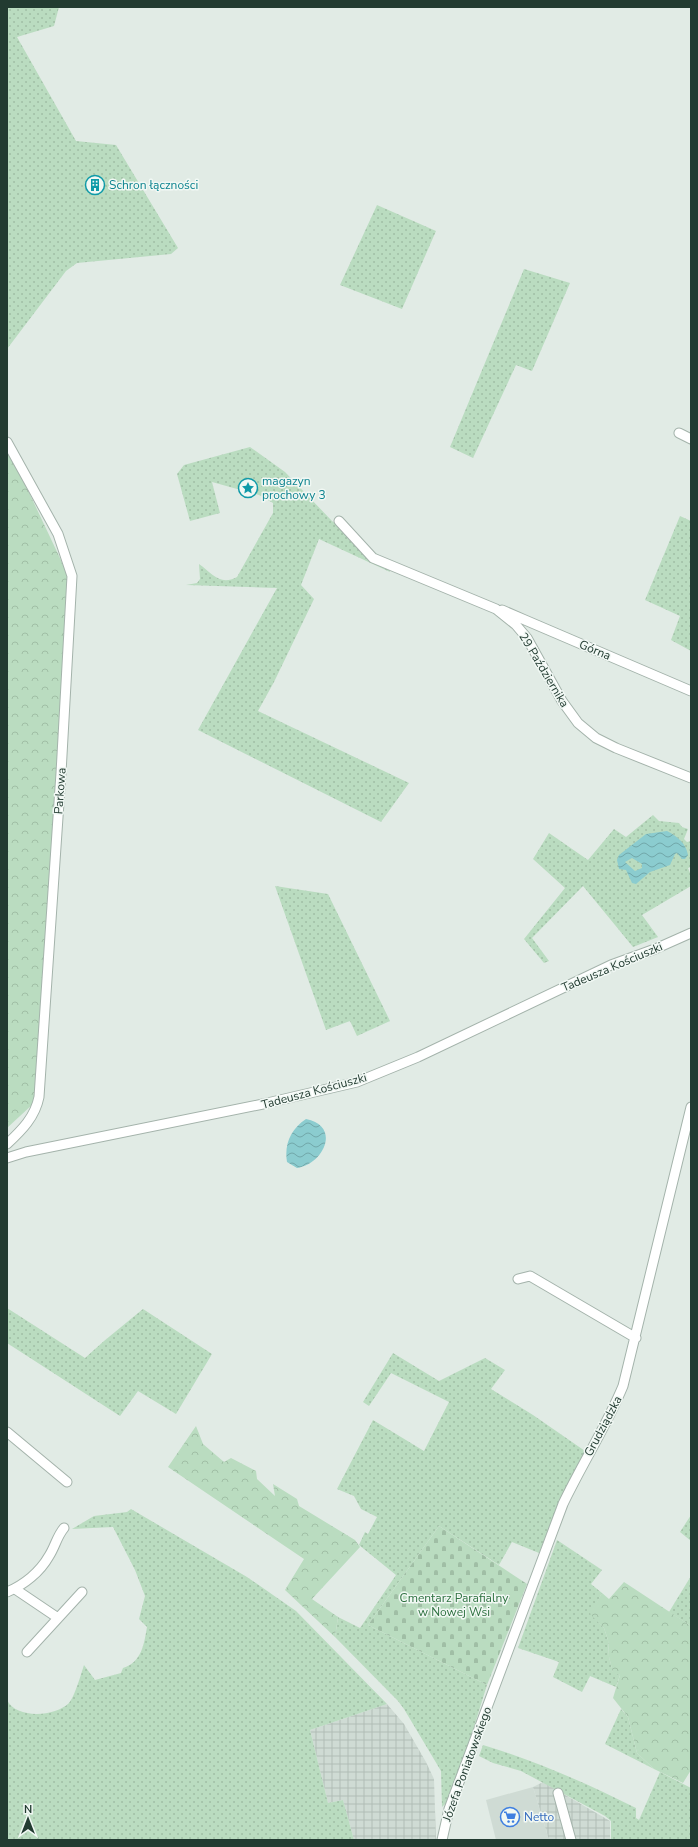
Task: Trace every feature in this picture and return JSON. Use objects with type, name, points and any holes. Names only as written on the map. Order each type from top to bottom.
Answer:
[{"type":"street","points":[[678,433],[691,439]]},
{"type":"street","name":"Parkowa","points":[[7,442],[58,534],[72,576],[61,773],[39,1097],[36,1108],[29,1121],[7,1144]]},
{"type":"street","name":"29 Października","points":[[339,521],[373,558],[499,612],[516,625],[527,638],[562,701],[578,723],[596,738],[616,748],[691,778]]},
{"type":"street","name":"Górna","points":[[499,612],[502,610],[691,691]]},
{"type":"street","name":"Tadeusza Kościuszki","points":[[7,1158],[26,1152],[263,1104],[357,1082],[418,1057],[612,965],[655,949],[691,933]]},
{"type":"street","name":"Grudziądzka","points":[[495,1688],[564,1504],[576,1476],[607,1422],[623,1386],[636,1338],[691,1107]]},
{"type":"street","points":[[518,1279],[530,1276],[636,1338]]},
{"type":"street","points":[[7,1432],[67,1482]]},
{"type":"street","points":[[58,1618],[11,1590],[25,1582],[42,1566],[64,1528]]},
{"type":"street","points":[[27,1652],[82,1592]]},
{"type":"street","name":"Józefa Poniatowskiego","points":[[442,1840],[449,1809],[495,1688]]},
{"type":"street","points":[[558,1793],[571,1840]]},
{"type":"shaded area","points":[[387,1704],[404,1724],[434,1779],[436,1840],[354,1840],[343,1800],[328,1803],[310,1730]]},
{"type":"shaded area","points":[[543,1782],[610,1821],[610,1840],[549,1840],[533,1787]]},
{"type":"shaded area","points":[[533,1787],[549,1840],[496,1840],[486,1800]]},
{"type":"green space","points":[[7,7],[59,7],[54,26],[17,37],[76,141],[116,145],[178,248],[171,254],[77,263],[66,271],[7,349]]},
{"type":"green space","points":[[377,205],[436,231],[402,309],[340,285]]},
{"type":"green space","points":[[524,269],[570,283],[532,371],[516,365],[473,458],[450,447]]},
{"type":"green space","points":[[7,446],[68,575],[37,1092],[33,1104],[7,1128]]},
{"type":"green space","points":[[250,447],[285,472],[332,521],[388,562],[390,572],[319,539],[301,585],[314,599],[274,682],[258,711],[409,783],[381,822],[198,730],[277,588],[186,585],[197,583],[200,579],[199,564],[217,578],[226,580],[237,577],[273,513],[273,503],[259,495],[212,482],[220,513],[190,521],[177,474],[184,465]]},
{"type":"green space","points":[[680,516],[691,521],[691,651],[671,640],[680,616],[645,600]]},
{"type":"green space","points":[[653,815],[659,821],[679,823],[682,827],[688,829],[684,839],[687,842],[691,841],[691,867],[688,868],[691,875],[691,886],[642,915],[658,937],[633,947],[583,886],[532,938],[549,961],[544,963],[524,939],[565,888],[533,859],[549,833],[588,860],[614,829],[626,837]]},
{"type":"green space","points":[[275,886],[328,894],[390,1021],[357,1036],[350,1021],[326,1030]]},
{"type":"green space","points":[[7,1308],[85,1358],[143,1309],[212,1354],[176,1414],[138,1391],[120,1416],[7,1343]]},
{"type":"green space","points":[[393,1353],[439,1381],[485,1358],[505,1370],[491,1389],[533,1415],[585,1451],[559,1503],[539,1553],[512,1542],[499,1565],[439,1526],[368,1625],[487,1685],[469,1743],[447,1802],[442,1807],[441,1771],[404,1709],[398,1701],[335,1637],[338,1617],[360,1628],[396,1575],[359,1545],[365,1532],[368,1534],[377,1517],[361,1509],[354,1496],[337,1489],[373,1420],[424,1451],[449,1402],[391,1373],[369,1406],[363,1402]]},
{"type":"green space","points":[[196,1426],[203,1444],[224,1462],[231,1458],[256,1471],[257,1479],[275,1496],[273,1484],[297,1499],[299,1506],[355,1540],[360,1547],[312,1599],[338,1617],[335,1637],[285,1590],[304,1559],[168,1467]]},
{"type":"green space","points":[[131,1509],[247,1577],[296,1611],[387,1704],[310,1730],[328,1803],[343,1800],[354,1840],[7,1840],[7,1700],[12,1706],[27,1713],[36,1714],[55,1711],[63,1708],[71,1700],[78,1685],[84,1665],[95,1680],[121,1673],[123,1668],[134,1661],[141,1652],[147,1627],[139,1619],[145,1596],[135,1570],[113,1527],[72,1529],[94,1516],[127,1512]]},
{"type":"green space","points":[[691,1515],[691,1541],[680,1532]]},
{"type":"green space","name":"Cmentarz Parafialny w Nowej Wsi","points":[[439,1526],[527,1584],[487,1685],[368,1625]]},
{"type":"green space","points":[[557,1540],[602,1570],[591,1584],[602,1593],[591,1614],[604,1628],[608,1640],[609,1657],[613,1672],[620,1675],[616,1687],[590,1676],[582,1692],[553,1677],[559,1662],[518,1648]]},
{"type":"green space","points":[[691,1576],[691,1626],[669,1612]]},
{"type":"green space","points":[[624,1582],[691,1626],[691,1770],[683,1783],[654,1769],[637,1753],[628,1717],[613,1698],[620,1675],[613,1673],[609,1657],[608,1640],[604,1628],[590,1614],[602,1593],[609,1599]]},
{"type":"green space","points":[[621,1709],[628,1717],[637,1753],[654,1769],[605,1744]]},
{"type":"green space","points":[[483,1745],[542,1765],[580,1781],[636,1808],[636,1818],[639,1820],[660,1772],[691,1788],[691,1840],[611,1840],[611,1821],[605,1816],[521,1771],[493,1763],[479,1756]]},
{"type":"water","points":[[667,831],[680,840],[688,855],[685,859],[682,859],[677,853],[675,854],[670,865],[650,872],[636,884],[632,883],[626,870],[619,869],[617,860],[619,855],[646,834]],"holes":[[[632,858],[642,864],[642,868],[635,871],[625,862]]]},
{"type":"water","points":[[306,1119],[317,1123],[323,1129],[326,1137],[325,1145],[321,1153],[314,1160],[297,1168],[287,1162],[286,1155],[288,1143],[296,1127]]},
{"type":"place","name":"Schron łączności","points":[[95,185]]},
{"type":"place","name":"magazyn prochowy 3","points":[[248,488]]},
{"type":"place","name":"Netto","points":[[510,1817]]}]
